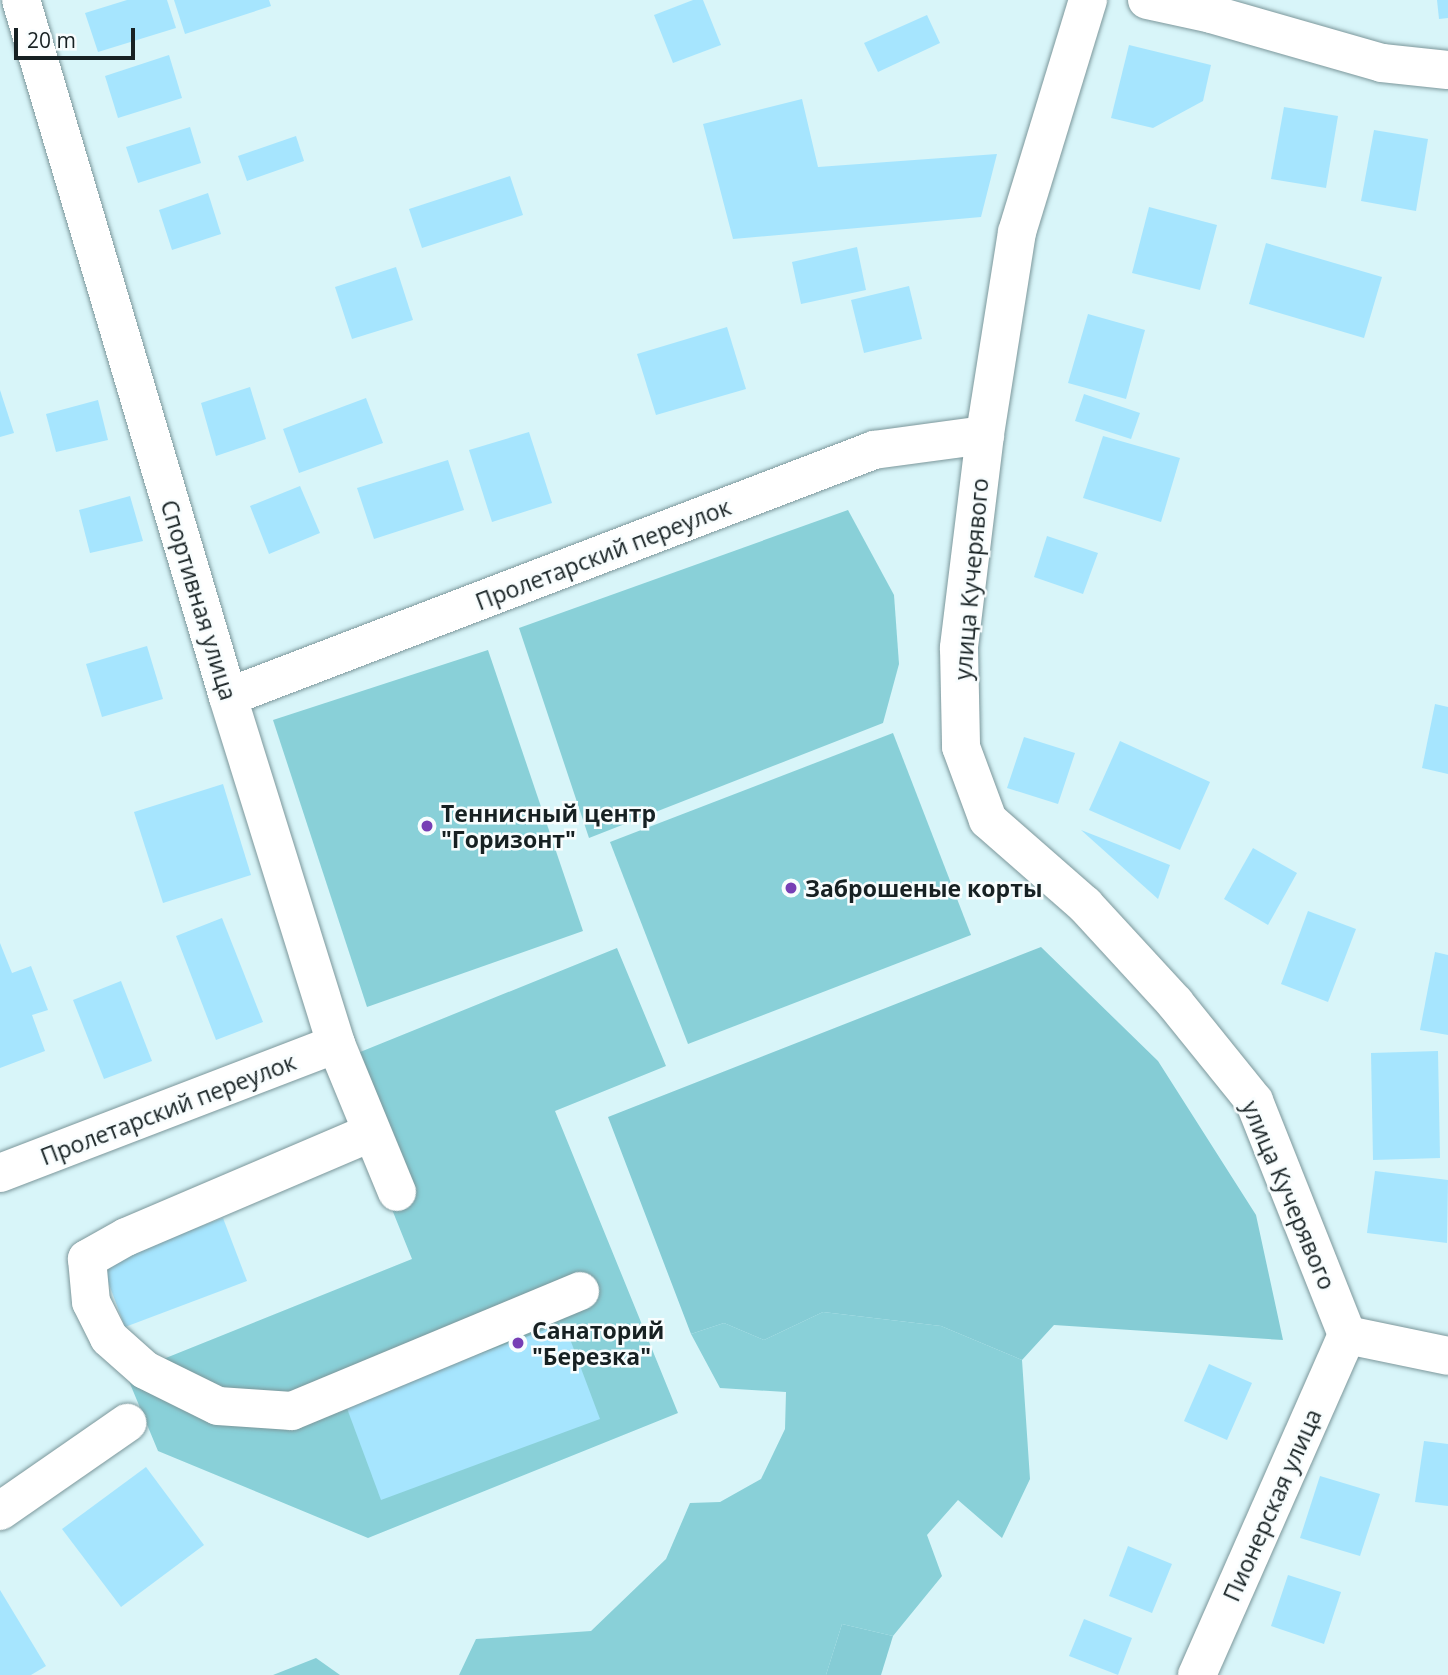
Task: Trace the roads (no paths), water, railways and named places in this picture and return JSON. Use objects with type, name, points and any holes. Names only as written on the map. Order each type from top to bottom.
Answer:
[{"type":"street","name":"Спортивная улица","points":[[21,0],[228,697],[336,1044],[370,1133],[397,1192]]},
{"type":"street","name":"улица Кучерявого","points":[[1088,0],[1017,232],[985,435],[960,648],[961,747],[988,820],[1085,905],[1175,1003],[1254,1101],[1347,1335]]},
{"type":"street","points":[[1147,0],[1211,14],[1382,63],[1448,70]]},
{"type":"street","name":"Пролетарский переулок","points":[[228,697],[874,450],[985,435]]},
{"type":"street","name":"Пролетарский переулок","points":[[0,1173],[336,1044]]},
{"type":"street","points":[[370,1133],[127,1237],[87,1259],[91,1301],[109,1338],[145,1370],[218,1406],[292,1411],[580,1292]]},
{"type":"street","points":[[1347,1335],[1448,1356]]},
{"type":"street","name":"Пионерская улица","points":[[1197,1675],[1347,1335]]},
{"type":"street","points":[[0,1511],[127,1423]]},
{"type":"place","name":"Теннисный центр \"Горизонт\"","points":[[427,826]]},
{"type":"place","name":"Заброшеные корты","points":[[791,888]]},
{"type":"place","name":"Санаторий \"Березка\"","points":[[518,1343]]}]
